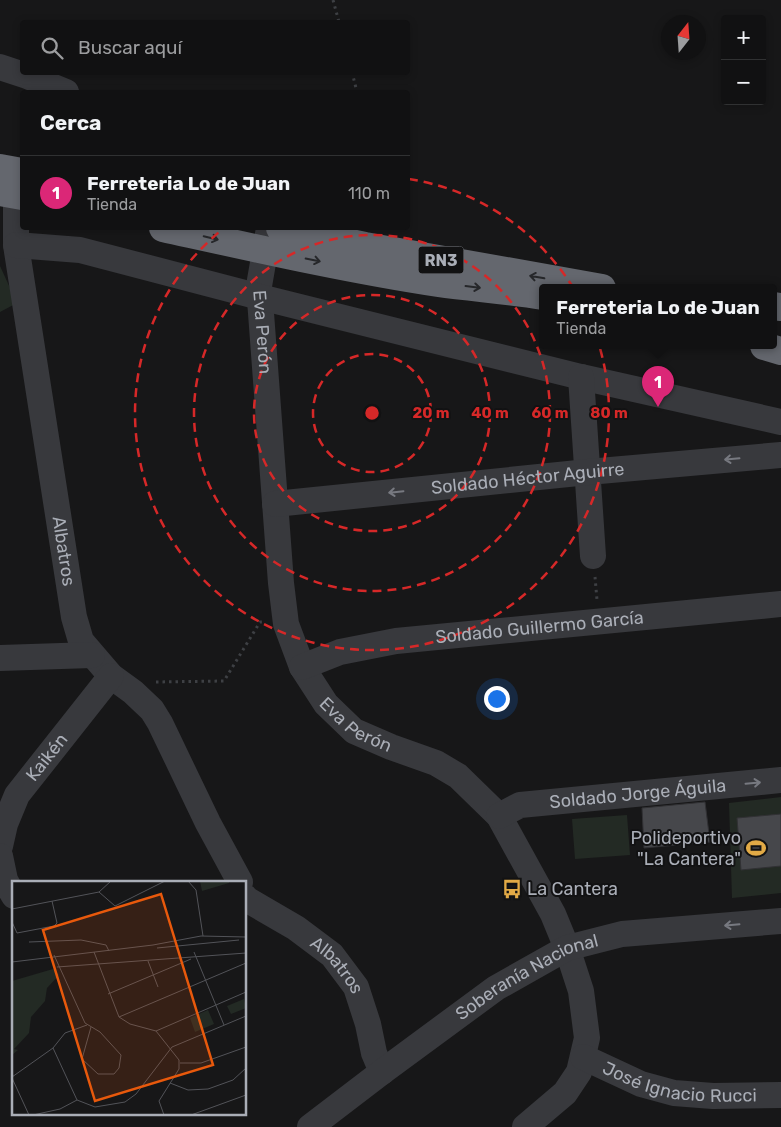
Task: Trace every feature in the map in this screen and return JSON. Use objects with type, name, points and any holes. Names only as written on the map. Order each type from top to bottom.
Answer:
[{"type":"highway","name":"RN3","points":[[182,230],[267,239],[384,274],[539,295]]},
{"type":"highway","name":"RN3","points":[[298,230],[363,237],[583,284]]},
{"type":"street","points":[[0,67],[20,74]]},
{"type":"street","points":[[24,75],[61,90]]},
{"type":"street","name":"Albatros","points":[[13,183],[16,245],[74,617],[81,640],[111,676],[133,692],[152,710],[237,881]]},
{"type":"street","name":"Eva Perón","points":[[267,239],[259,286],[281,583],[286,624],[302,667],[326,704],[354,731],[436,763],[458,776],[499,816],[553,914],[567,948],[581,991],[587,1038],[579,1072],[565,1093],[525,1127]]},
{"type":"street","points":[[16,245],[80,250],[581,377],[781,422]]},
{"type":"street","points":[[581,377],[593,556]]},
{"type":"street","name":"Soldado Héctor Aguirre","points":[[275,504],[588,472],[781,455]]},
{"type":"street","name":"Soldado Guillermo García","points":[[302,667],[340,652],[396,641],[781,604]]},
{"type":"street","points":[[0,658],[92,655]]},
{"type":"street","name":"Kaikén","points":[[0,846],[5,824],[17,795],[111,676]]},
{"type":"street","name":"Soldado Jorge Águila","points":[[499,816],[520,805],[781,780]]},
{"type":"street","points":[[0,856],[5,880],[12,892]]},
{"type":"street","name":"Albatros","points":[[246,896],[296,928],[332,956],[356,987],[368,1024],[374,1053],[382,1072]]},
{"type":"street","name":"Soberanía Nacional","points":[[310,1127],[496,988],[567,948],[622,934],[781,921]]},
{"type":"street","name":"José Ignacio Rucci","points":[[583,1057],[641,1084],[674,1093],[713,1096],[781,1095]]},
{"type":"path","points":[[333,0],[338,20]]},
{"type":"path","points":[[353,75],[356,90]]},
{"type":"path","points":[[593,556],[599,621]]},
{"type":"path","points":[[133,692],[156,682],[224,681],[260,622],[286,624]]},
{"type":"shaded area","points":[[0,266],[17,303],[0,312]]},
{"type":"shaded area","name":"Polideportivo \"La Cantera\"","points":[[781,797],[781,893],[732,898],[729,803]]},
{"type":"shaded area","points":[[627,815],[630,855],[575,859],[572,819]]},
{"type":"building","points":[[705,802],[710,842],[644,848],[642,808]]},
{"type":"building","points":[[781,814],[781,866],[741,870],[737,818]]},
{"type":"place","name":"Ferreteria Lo de Juan","points":[[658,407]]},
{"type":"place","name":"Polideportivo \"La Cantera\"","points":[[756,848]]},
{"type":"place","name":"La Cantera","points":[[512,889]]}]
